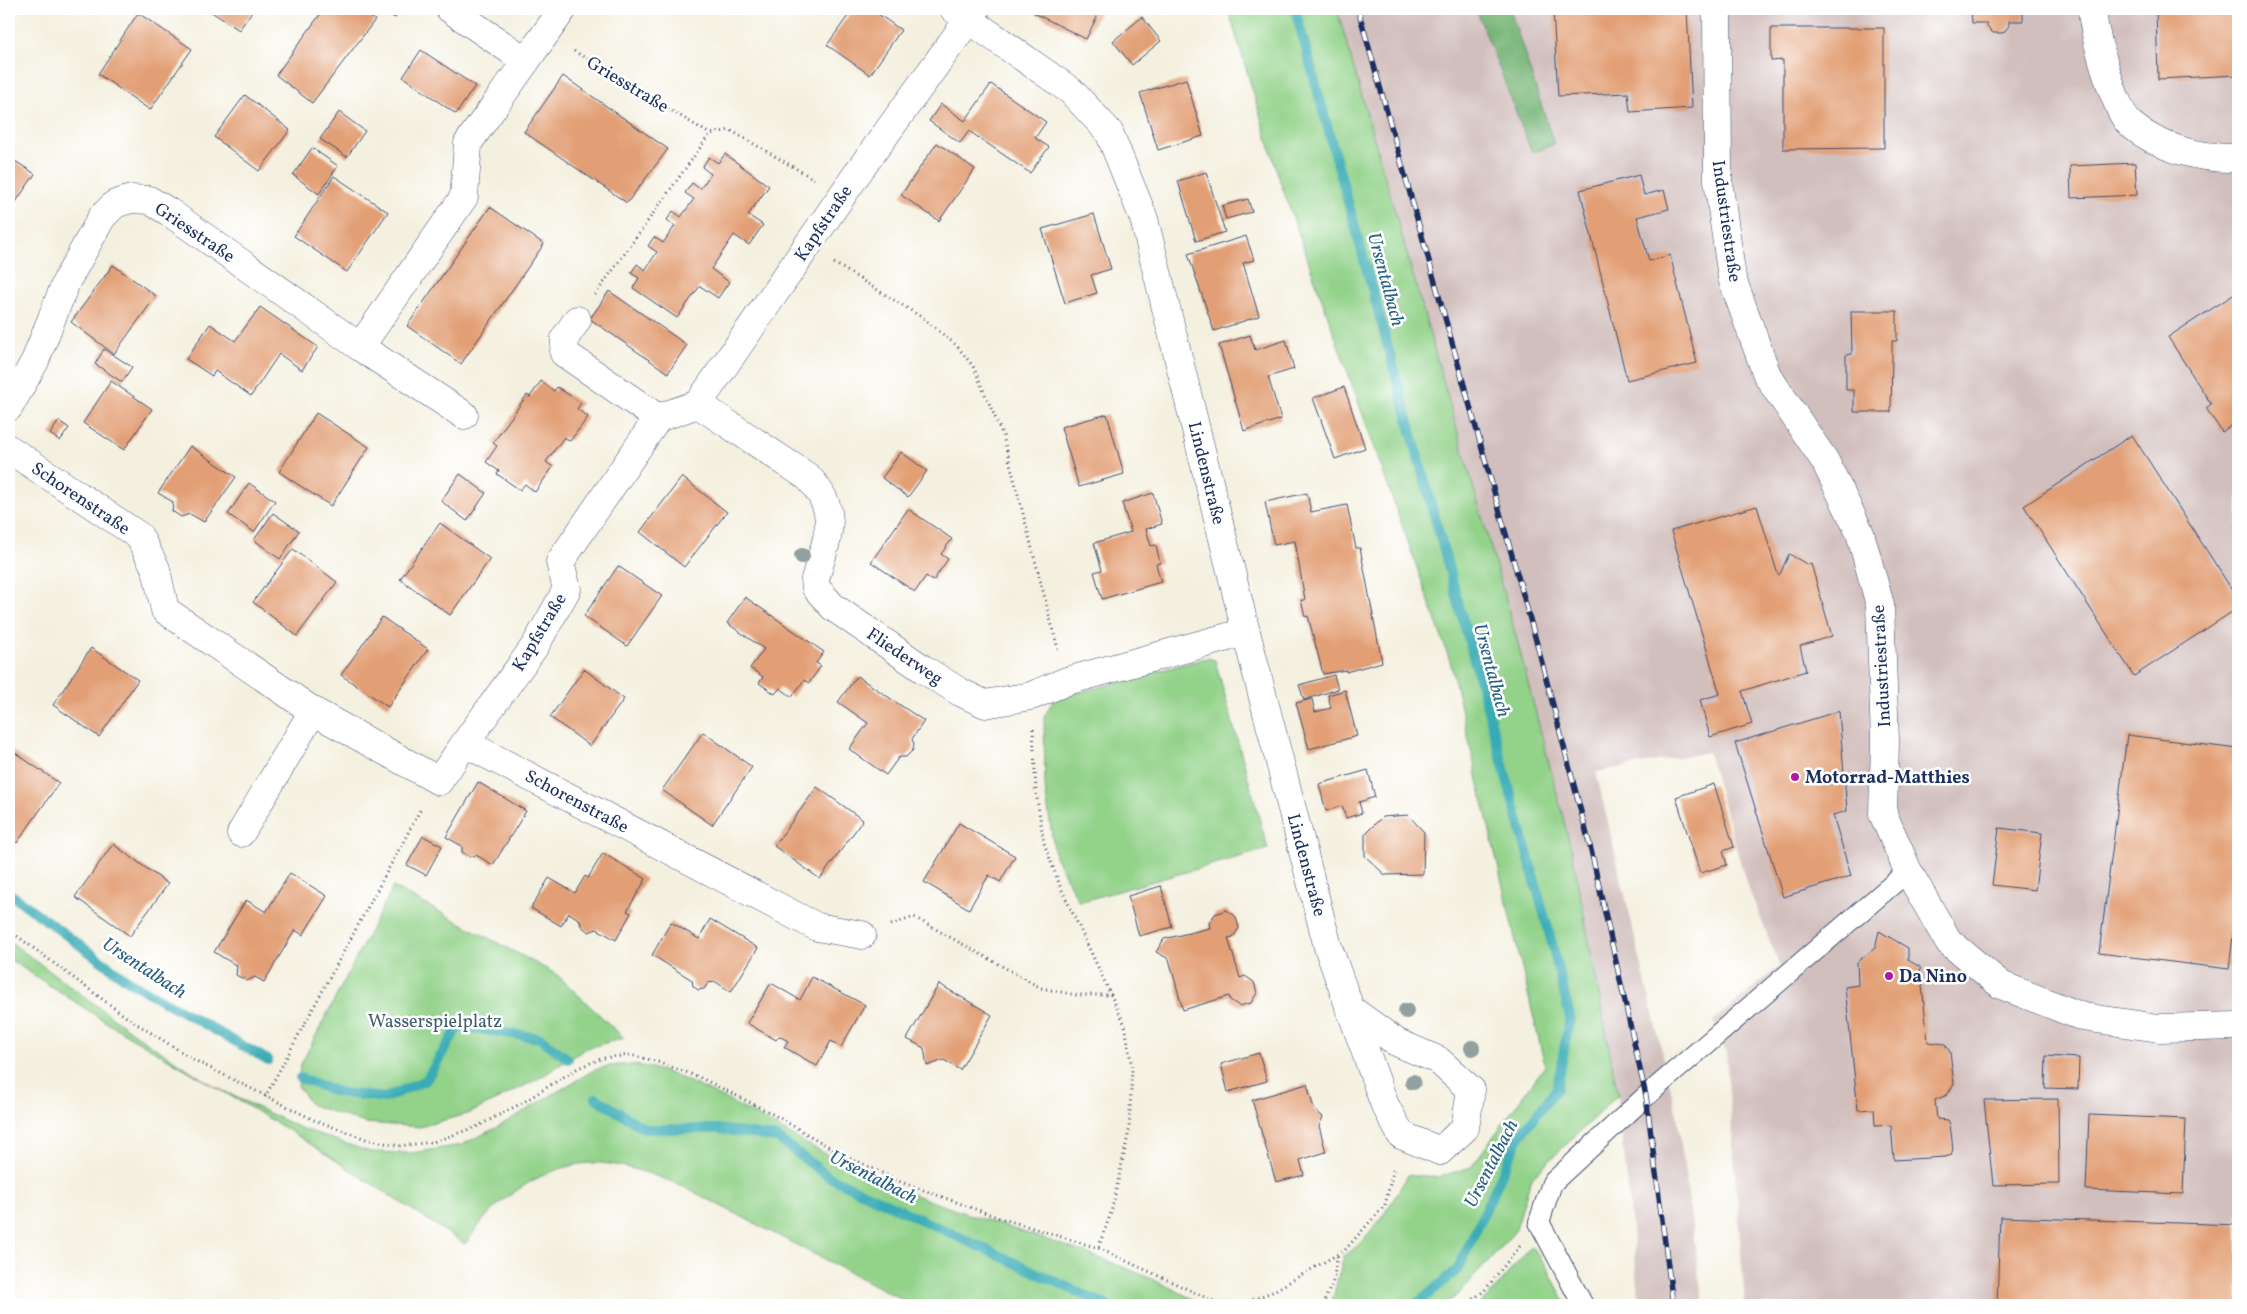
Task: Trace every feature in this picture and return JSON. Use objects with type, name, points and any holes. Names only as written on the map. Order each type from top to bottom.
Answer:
[{"type":"street","points":[[450,9],[526,61]]},
{"type":"street","points":[[360,347],[464,197],[468,144],[563,9]]},
{"type":"street","name":"Industriestraße","points":[[1718,9],[1718,180],[1732,278],[1767,375],[1824,461],[1860,533],[1880,604],[1884,724],[1884,814],[1908,871],[1948,941],[2001,985],[2083,1017],[2159,1028],[2238,1026]]},
{"type":"street","points":[[2092,9],[2093,22],[2108,78],[2129,123],[2162,144],[2212,159],[2238,158]]},
{"type":"street","name":"Kapfstraße","points":[[698,404],[843,196],[858,170],[966,12]]},
{"type":"street","name":"Lindenstraße","points":[[966,12],[1071,90],[1109,132],[1144,219],[1246,632],[1328,947],[1384,1103],[1401,1135]]},
{"type":"street","name":"Griesstraße","points":[[9,407],[35,361],[66,282],[102,217],[115,204],[131,199],[149,200],[169,212],[360,347],[464,415]]},
{"type":"street","points":[[577,320],[565,338],[564,353],[658,418],[698,404]]},
{"type":"street","name":"Fliederweg","points":[[698,404],[808,477],[820,490],[826,501],[829,522],[815,579],[816,588],[833,607],[960,692],[985,704],[1031,696],[1067,681],[1246,632]]},
{"type":"street","name":"Kapfstraße","points":[[465,743],[535,646],[567,589],[560,562],[658,418]]},
{"type":"street","name":"Schorenstraße","points":[[9,449],[139,536],[156,568],[165,610],[313,711],[439,781]]},
{"type":"street","points":[[241,833],[313,711]]},
{"type":"street","points":[[439,781],[465,743]]},
{"type":"street","name":"Schorenstraße","points":[[465,743],[817,927],[862,935]]},
{"type":"street","points":[[1349,1008],[1396,1042],[1438,1060],[1471,1090],[1466,1128],[1440,1151],[1401,1135]]},
{"type":"lane","points":[[1583,1305],[1539,1222],[1552,1184],[1646,1096],[1908,871]]},
{"type":"path","name":"Griesstraße","points":[[547,34],[710,134]]},
{"type":"path","points":[[577,320],[710,134],[730,130],[843,196]]},
{"type":"path","points":[[808,247],[923,318],[956,345],[973,366],[1003,436],[1067,681]]},
{"type":"path","points":[[1031,696],[1036,792],[1044,843],[1060,886],[1125,1025],[1132,1068],[1129,1132],[1111,1213],[1098,1248]]},
{"type":"path","points":[[265,1097],[302,1032],[412,822],[439,781]]},
{"type":"path","points":[[862,935],[914,917],[1041,988],[1076,995],[1112,995]]},
{"type":"path","points":[[9,930],[129,1019],[196,1061],[314,1120],[366,1139],[399,1146],[432,1142],[476,1127],[522,1103],[578,1068],[602,1058],[630,1055],[655,1061],[699,1077],[769,1112],[836,1151],[900,1182],[1000,1218],[1098,1248],[1222,1305]]},
{"type":"path","points":[[1238,1305],[1272,1292],[1345,1250],[1385,1205],[1401,1135]]},
{"type":"path","points":[[1465,1305],[1484,1291],[1539,1222]]},
{"type":"path","points":[[1323,1305],[1332,1281],[1339,1253]]},
{"type":"shaded area","points":[[1337,9],[1476,9],[1504,84],[1554,144],[1510,9],[2238,9],[2238,1305],[1745,1305],[1726,1054],[1713,1021],[1780,966],[1746,882],[1708,752],[1596,772],[1677,1115],[1703,1305],[1640,1305],[1618,1095],[1572,852],[1514,629]]},
{"type":"green space","points":[[1228,9],[1337,9],[1514,629],[1572,852],[1618,1095],[1531,1178],[1516,1230],[1458,1295],[1443,1305],[1331,1305],[1344,1256],[1354,1249],[1372,1230],[1388,1209],[1408,1175],[1439,1177],[1471,1167],[1545,1066],[1450,661],[1280,181]]},
{"type":"green space","points":[[1476,9],[1510,9],[1554,144],[1532,153]]},
{"type":"green space","points":[[1207,658],[1215,660],[1268,849],[1079,902],[1055,856],[1045,788],[1044,717],[1054,699]]},
{"type":"green space","name":"Wasserspielplatz","points":[[393,887],[556,974],[624,1038],[587,1048],[536,1080],[470,1113],[420,1127],[365,1123],[311,1105],[298,1087],[300,1066]]},
{"type":"green space","points":[[9,941],[142,1039],[211,1085],[112,1026],[9,959]]},
{"type":"green space","points":[[622,1065],[643,1066],[662,1071],[707,1090],[848,1165],[909,1193],[1122,1267],[1163,1284],[1203,1305],[913,1305],[678,1184],[630,1168],[601,1163],[586,1163],[556,1170],[528,1183],[491,1211],[465,1244],[290,1131],[217,1088],[298,1127],[370,1152],[412,1153],[461,1145],[496,1128],[597,1069]]},
{"type":"green space","points":[[1531,1246],[1545,1264],[1567,1305],[1479,1305],[1490,1295]]},
{"type":"building","points":[[207,9],[254,9],[239,30]]},
{"type":"building","points":[[324,9],[360,9],[375,20],[312,103],[276,75]]},
{"type":"building","points":[[379,9],[400,9],[395,18]]},
{"type":"building","points":[[853,9],[871,9],[901,30],[870,75],[827,45]]},
{"type":"building","points":[[1036,9],[1101,9],[1086,39],[1034,13]]},
{"type":"building","points":[[1553,9],[1687,9],[1692,108],[1630,112],[1628,93],[1558,96]]},
{"type":"building","points":[[1971,9],[2023,9],[2023,21],[2009,21],[2009,26],[2003,33],[1993,33],[1987,27],[1987,23],[1972,23]]},
{"type":"building","points":[[2156,9],[2238,9],[2238,75],[2158,79]]},
{"type":"building","points":[[138,13],[192,49],[150,110],[98,74]]},
{"type":"building","points":[[1142,17],[1161,41],[1132,65],[1113,41]]},
{"type":"building","points":[[1771,28],[1884,28],[1884,148],[1783,149],[1783,60],[1771,61]]},
{"type":"building","points":[[421,50],[475,86],[456,114],[403,77]]},
{"type":"building","points":[[563,76],[668,149],[627,203],[524,132]]},
{"type":"building","points":[[1186,79],[1203,136],[1158,150],[1140,93]]},
{"type":"building","points":[[991,84],[1046,122],[1035,138],[1049,147],[1030,173],[969,131],[960,143],[929,121],[941,104],[965,121]]},
{"type":"building","points":[[245,95],[290,130],[259,171],[214,137]]},
{"type":"building","points":[[339,112],[365,131],[347,157],[320,139]]},
{"type":"building","points":[[937,143],[975,169],[939,221],[901,195]]},
{"type":"building","points":[[312,148],[338,166],[319,194],[293,175]]},
{"type":"building","points":[[725,154],[769,186],[748,215],[763,225],[749,245],[734,235],[711,269],[729,282],[718,298],[700,286],[677,318],[633,288],[639,278],[631,273],[637,264],[645,270],[657,252],[648,246],[654,237],[663,243],[675,226],[667,220],[673,211],[681,217],[694,199],[685,193],[692,183],[700,189],[711,174],[702,167],[709,157],[718,163]]},
{"type":"building","points":[[9,157],[35,174],[9,212]]},
{"type":"building","points":[[2135,163],[2137,195],[2071,198],[2070,166]]},
{"type":"building","points":[[1206,172],[1225,232],[1196,241],[1178,181]]},
{"type":"building","points":[[1639,175],[1644,195],[1664,190],[1669,209],[1637,217],[1649,261],[1670,255],[1697,363],[1627,380],[1580,190]]},
{"type":"building","points":[[334,176],[388,212],[347,272],[294,236]]},
{"type":"building","points":[[1248,199],[1252,212],[1226,219],[1222,206]]},
{"type":"building","points":[[490,207],[544,244],[461,364],[407,326]]},
{"type":"building","points":[[1094,214],[1111,269],[1091,275],[1097,293],[1065,303],[1042,229]]},
{"type":"building","points":[[1246,236],[1254,260],[1243,263],[1259,316],[1214,331],[1188,254]]},
{"type":"building","points":[[113,265],[156,296],[114,354],[71,322]]},
{"type":"building","points":[[609,291],[687,345],[668,373],[590,319]]},
{"type":"building","points":[[2238,292],[2238,421],[2222,432],[2206,408],[2211,404],[2168,337]]},
{"type":"building","points":[[260,307],[318,347],[302,370],[279,354],[251,396],[215,371],[212,376],[186,359],[210,324],[235,341]]},
{"type":"building","points":[[1851,311],[1897,311],[1897,341],[1892,341],[1891,412],[1854,412],[1854,390],[1846,390],[1846,355],[1852,354]]},
{"type":"building","points":[[1250,335],[1255,350],[1286,340],[1294,369],[1268,377],[1281,419],[1244,431],[1219,345]]},
{"type":"building","points":[[104,349],[132,367],[122,382],[95,364]]},
{"type":"building","points":[[111,381],[152,409],[124,450],[83,423]]},
{"type":"building","points":[[541,381],[554,391],[557,387],[581,403],[577,409],[588,417],[570,441],[564,437],[546,462],[553,467],[535,492],[525,484],[520,490],[497,474],[499,471],[486,462],[497,446],[493,443],[527,395],[530,397]]},
{"type":"building","points":[[1344,387],[1365,448],[1335,459],[1313,398]]},
{"type":"building","points":[[316,413],[369,447],[331,506],[279,472]]},
{"type":"building","points":[[1107,414],[1124,474],[1079,487],[1061,427]]},
{"type":"building","points":[[59,421],[69,428],[60,441],[50,434]]},
{"type":"building","points":[[2132,435],[2238,599],[2238,608],[2134,676],[2024,506]]},
{"type":"building","points":[[190,446],[236,477],[204,522],[190,514],[181,517],[172,511],[173,502],[158,493]]},
{"type":"building","points":[[901,452],[927,471],[908,497],[882,478]]},
{"type":"building","points":[[460,474],[486,493],[467,521],[441,501]]},
{"type":"building","points":[[682,477],[727,512],[684,567],[640,532]]},
{"type":"building","points":[[249,483],[275,501],[254,532],[228,514]]},
{"type":"building","points":[[1153,493],[1162,524],[1146,529],[1151,546],[1156,545],[1160,563],[1156,564],[1161,582],[1102,599],[1094,572],[1102,570],[1094,543],[1131,532],[1122,503]]},
{"type":"building","points":[[1307,493],[1311,512],[1347,505],[1356,548],[1360,548],[1382,662],[1346,672],[1346,670],[1323,674],[1308,616],[1305,617],[1301,600],[1305,600],[1295,541],[1274,545],[1265,502]]},
{"type":"building","points":[[1757,506],[1778,575],[1789,554],[1808,565],[1811,564],[1832,636],[1800,646],[1806,671],[1742,691],[1752,724],[1710,737],[1700,700],[1720,694],[1671,531]]},
{"type":"building","points":[[908,509],[952,539],[941,554],[948,559],[933,581],[926,576],[915,592],[871,562]]},
{"type":"building","points":[[273,513],[299,531],[280,559],[254,540]]},
{"type":"building","points":[[440,523],[490,559],[450,615],[400,579]]},
{"type":"building","points":[[293,549],[337,582],[297,636],[253,602]]},
{"type":"building","points":[[618,566],[662,596],[627,646],[584,616]]},
{"type":"building","points":[[745,597],[824,652],[816,663],[821,666],[809,683],[804,680],[792,697],[780,688],[775,694],[759,683],[763,677],[750,668],[764,649],[727,623]]},
{"type":"building","points":[[382,617],[428,649],[388,707],[341,675]]},
{"type":"building","points":[[91,648],[138,680],[99,737],[53,705]]},
{"type":"building","points":[[584,669],[624,699],[590,746],[550,717]]},
{"type":"building","points":[[1334,675],[1338,689],[1304,700],[1299,685]]},
{"type":"building","points":[[857,676],[924,721],[912,739],[914,744],[913,750],[906,757],[899,757],[886,775],[849,749],[868,723],[838,702]]},
{"type":"building","points":[[1345,690],[1357,736],[1309,749],[1296,703],[1312,699],[1315,712],[1331,708],[1328,695]]},
{"type":"building","name":"Motorrad-Matthies","points":[[1839,711],[1847,811],[1833,815],[1851,876],[1783,897],[1735,743]]},
{"type":"building","points":[[703,732],[752,767],[712,825],[662,790]]},
{"type":"building","points":[[2127,735],[2238,749],[2238,892],[2229,969],[2099,953]]},
{"type":"building","points":[[11,750],[59,783],[17,843],[9,837],[9,753]]},
{"type":"building","points":[[1368,770],[1375,797],[1359,802],[1362,813],[1346,818],[1342,806],[1326,811],[1319,784]]},
{"type":"building","points":[[478,782],[526,811],[493,865],[476,855],[470,857],[462,852],[462,846],[446,837]]},
{"type":"building","points":[[1714,784],[1734,847],[1723,851],[1727,865],[1700,873],[1676,797]]},
{"type":"building","points":[[817,787],[863,820],[820,879],[774,846]]},
{"type":"building","points":[[1408,815],[1424,832],[1423,874],[1385,875],[1365,856],[1365,834],[1382,817]]},
{"type":"building","points":[[959,823],[1015,856],[1000,882],[989,875],[969,909],[924,882]]},
{"type":"building","points":[[1999,828],[2042,833],[2035,890],[1992,885]]},
{"type":"building","points":[[423,836],[442,846],[426,875],[407,865]]},
{"type":"building","points":[[113,844],[168,884],[130,936],[75,897]]},
{"type":"building","points":[[603,853],[646,879],[627,911],[631,913],[616,940],[597,929],[589,932],[581,926],[580,920],[569,913],[561,926],[531,908],[549,878],[575,893],[585,876],[588,878]]},
{"type":"building","points":[[290,873],[327,896],[303,935],[295,930],[264,982],[255,977],[247,981],[236,975],[237,966],[214,952],[246,900],[266,912]]},
{"type":"building","points":[[1161,886],[1172,927],[1139,936],[1128,896]]},
{"type":"building","points":[[1226,910],[1236,917],[1239,928],[1233,937],[1228,938],[1240,978],[1245,976],[1254,982],[1257,993],[1251,1003],[1239,1006],[1230,1000],[1229,996],[1183,1010],[1169,959],[1156,952],[1164,939],[1210,928],[1209,923],[1215,914]]},
{"type":"building","points":[[710,919],[758,948],[731,992],[716,982],[708,983],[704,989],[698,990],[693,986],[692,980],[652,955],[671,922],[699,939]]},
{"type":"building","points":[[1879,931],[1908,948],[1908,960],[1920,967],[1928,1042],[1945,1044],[1950,1052],[1954,1084],[1947,1095],[1935,1100],[1937,1119],[1948,1120],[1950,1124],[1953,1149],[1951,1155],[1945,1157],[1894,1160],[1891,1125],[1875,1126],[1874,1109],[1858,1110],[1845,987],[1858,985],[1857,962],[1875,948]]},
{"type":"building","points":[[812,977],[865,1005],[841,1047],[831,1041],[817,1066],[784,1047],[788,1041],[779,1036],[776,1040],[747,1023],[771,983],[800,1000]]},
{"type":"building","points":[[939,984],[992,1015],[960,1070],[944,1060],[927,1066],[924,1048],[907,1039]]},
{"type":"building","points":[[1259,1053],[1267,1081],[1228,1092],[1221,1064]]},
{"type":"building","points":[[2046,1056],[2079,1058],[2078,1089],[2045,1088]]},
{"type":"building","points":[[1307,1084],[1314,1109],[1323,1117],[1319,1126],[1326,1152],[1300,1160],[1304,1175],[1276,1182],[1252,1100]]},
{"type":"building","points":[[2058,1099],[2059,1184],[1993,1185],[1984,1100]]},
{"type":"building","points":[[2089,1115],[2186,1119],[2183,1194],[2086,1190]]},
{"type":"building","points":[[2000,1217],[2238,1225],[2238,1305],[1997,1305]]},
{"type":"waterway","name":"Ursentalbach","points":[[1295,9],[1550,936],[1570,1017],[1557,1088],[1519,1137],[1458,1269],[1416,1305]]},
{"type":"waterway","name":"Ursentalbach","points":[[9,893],[130,982],[268,1060]]},
{"type":"waterway","name":"Ursentalbach","points":[[300,1078],[337,1092],[385,1098],[426,1080],[459,1026],[540,1038],[568,1059]]},
{"type":"waterway","name":"Ursentalbach","points":[[596,1098],[645,1129],[719,1129],[777,1138],[829,1177],[1106,1305]]},
{"type":"railway","points":[[1358,9],[1537,644],[1591,850],[1646,1096],[1673,1305]]},
{"type":"place","name":"Motorrad-Matthies","points":[[1795,777]]},
{"type":"place","name":"Da Nino","points":[[1889,976]]}]
